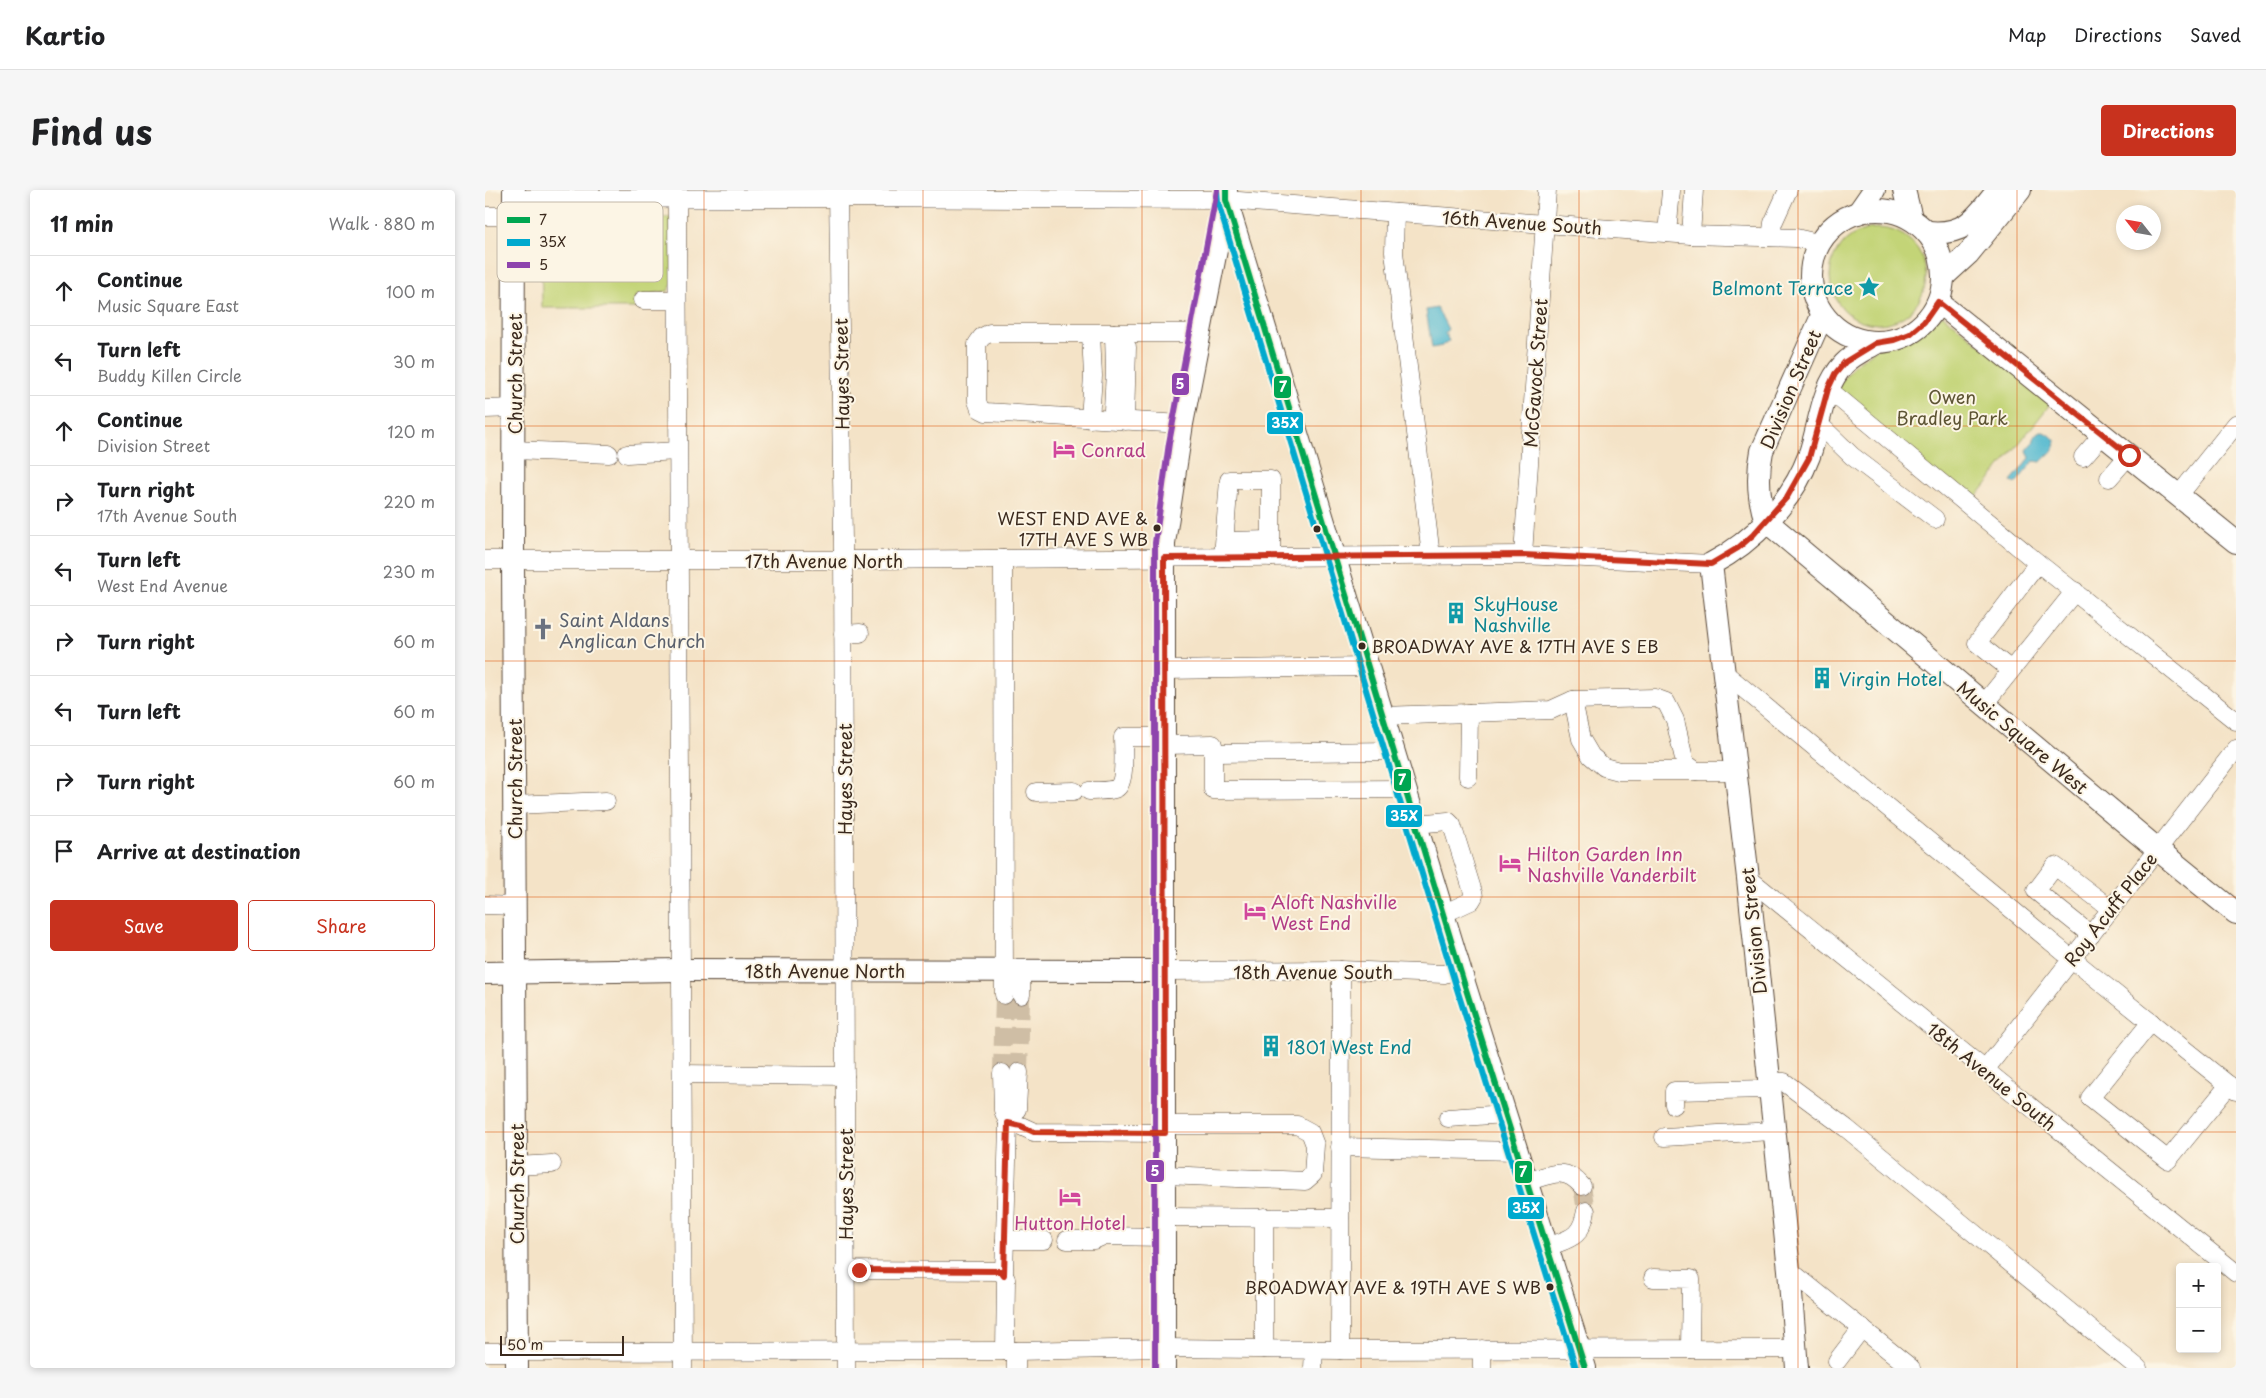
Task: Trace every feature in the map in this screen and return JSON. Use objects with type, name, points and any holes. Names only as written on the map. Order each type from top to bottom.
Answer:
[{"type":"main road","points":[[1858,214],[1874,190]]},
{"type":"main road","points":[[1904,190],[1919,225],[1941,259],[1944,276],[1938,302],[1924,322],[1910,334],[1894,340],[1876,343],[1858,340],[1841,333],[1822,316],[1815,304],[1810,284],[1811,264],[1818,243],[1826,232],[1841,220],[1878,209],[1895,211],[1919,225],[1943,234],[1965,227],[1982,211],[1998,190]]},
{"type":"main road","points":[[1944,276],[1968,254],[2020,190]]},
{"type":"main road","points":[[1164,1358],[1164,558],[1168,509],[1182,424],[1226,195]]},
{"type":"main road","points":[[1226,195],[1393,751],[1516,1151],[1583,1359]]},
{"type":"main road","name":"Church Street","points":[[514,282],[513,560],[517,1360]]},
{"type":"main road","points":[[1938,302],[2236,542]]},
{"type":"main road","name":"Division Street","points":[[1766,521],[1759,501],[1759,466],[1762,450],[1822,316]]},
{"type":"main road","name":"Division Street","points":[[1796,1359],[1789,1270],[1748,878],[1722,671],[1711,564],[1738,548],[1787,497],[1809,458],[1828,389],[1835,374],[1845,362],[1876,343]]},
{"type":"main road","name":"Music Square West","points":[[1766,521],[2157,849],[2236,912]]},
{"type":"main road","name":"18th Avenue North","points":[[485,973],[680,970],[1165,970]]},
{"type":"street","name":"McGavock Street","points":[[1523,555],[1547,190]]},
{"type":"street","points":[[1691,235],[1694,190]]},
{"type":"street","points":[[1771,237],[1773,223],[1788,190]]},
{"type":"street","points":[[1667,233],[1671,191]]},
{"type":"street","name":"16th Avenue South","points":[[514,202],[838,194],[1226,195],[1395,213],[1545,222],[1691,235],[1771,237],[1818,243]]},
{"type":"street","name":"Hayes Street","points":[[838,194],[843,560],[852,633],[844,970],[846,1368]]},
{"type":"street","points":[[677,198],[683,1360]]},
{"type":"street","name":"16th Avenue South","points":[[485,216],[497,210]]},
{"type":"street","points":[[1395,213],[1394,252],[1431,556]]},
{"type":"street","points":[[643,300],[677,300]]},
{"type":"street","points":[[1182,424],[1119,416],[1090,419],[986,412],[980,409],[977,401],[977,344],[982,337],[990,333],[1199,333]]},
{"type":"street","points":[[1090,419],[1093,376],[1091,334]]},
{"type":"street","points":[[1114,334],[1119,416]]},
{"type":"street","points":[[1119,416],[1127,348]]},
{"type":"street","points":[[1828,389],[2038,563],[2236,721]]},
{"type":"street","points":[[485,409],[514,408]]},
{"type":"street","points":[[1819,424],[1852,456],[1935,519]]},
{"type":"street","points":[[2179,495],[2236,424]]},
{"type":"street","points":[[2083,457],[2103,434]]},
{"type":"street","points":[[514,450],[609,454]]},
{"type":"street","points":[[627,454],[677,451]]},
{"type":"street","points":[[2109,478],[2129,455]]},
{"type":"street","points":[[1224,549],[1229,480],[1271,480],[1271,549]]},
{"type":"street","name":"17th Avenue North","points":[[485,560],[1164,558],[1224,549],[1271,549],[1335,557],[1523,555],[1711,564]]},
{"type":"street","points":[[1003,559],[1013,995]]},
{"type":"street","points":[[2011,670],[1977,643],[2038,563]]},
{"type":"street","points":[[1984,704],[2075,591]]},
{"type":"street","points":[[1165,670],[1368,667]]},
{"type":"street","points":[[1722,671],[2072,959],[2151,1022],[2233,1088],[2168,1160],[2090,1098],[2151,1022]]},
{"type":"street","points":[[1383,716],[1551,710],[1573,700],[1655,698],[1666,702],[1675,720],[1685,763],[1696,771]]},
{"type":"street","points":[[1573,700],[1581,738],[1591,756],[1603,767],[1619,772],[1734,771]]},
{"type":"street","points":[[1468,776],[1469,713]]},
{"type":"street","points":[[1036,792],[1110,790],[1116,788],[1123,774],[1123,737],[1213,744],[1213,790],[1405,789]]},
{"type":"street","name":"Roy Acuff Place","points":[[1985,1070],[2236,748]]},
{"type":"street","points":[[1213,753],[1393,751]]},
{"type":"street","points":[[514,805],[605,801]]},
{"type":"street","points":[[1416,824],[1438,821],[1448,822],[1452,825],[1472,889],[1473,896],[1471,901],[1443,914]]},
{"type":"street","points":[[2018,914],[2055,866],[2111,909]]},
{"type":"street","name":"18th Avenue South","points":[[1748,878],[2236,1273]]},
{"type":"street","points":[[2036,891],[2091,935]]},
{"type":"street","points":[[485,905],[515,906]]},
{"type":"street","name":"18th Avenue South","points":[[1165,970],[1341,970],[1444,974],[1460,968]]},
{"type":"street","points":[[1340,1350],[1341,970]]},
{"type":"street","points":[[1011,1073],[1017,1109],[1008,1123],[1004,1275],[1006,1279],[1012,1356]]},
{"type":"street","points":[[682,1074],[845,1076]]},
{"type":"street","points":[[1674,1105],[1674,1091],[1769,1085],[1784,1082],[1846,1128],[2138,1368]]},
{"type":"street","points":[[1448,1118],[1505,1114]]},
{"type":"street","points":[[1008,1123],[1034,1132],[1297,1125],[1310,1132],[1315,1145],[1313,1174]]},
{"type":"street","points":[[1664,1137],[1773,1131]]},
{"type":"street","points":[[1340,1147],[1516,1151]]},
{"type":"street","points":[[516,1166],[552,1164]]},
{"type":"street","points":[[1526,1182],[1562,1172],[1573,1176],[1582,1186]]},
{"type":"street","points":[[1165,1175],[1305,1181],[1313,1174],[1341,1175]]},
{"type":"street","points":[[1548,1247],[1576,1236],[1583,1226],[1585,1211]]},
{"type":"street","points":[[1067,1240],[1094,1240],[1103,1236],[1165,1227],[1264,1217],[1340,1218]]},
{"type":"street","points":[[1264,1217],[1264,1349]]},
{"type":"street","points":[[1005,1240],[1044,1240]]},
{"type":"street","points":[[845,1270],[1001,1271],[1004,1275]]},
{"type":"street","points":[[1789,1270],[1911,1368]]},
{"type":"street","points":[[1653,1278],[1691,1279],[1690,1349]]},
{"type":"street","points":[[1837,1361],[1862,1328]]},
{"type":"street","points":[[485,1352],[517,1360],[683,1360],[846,1350],[1012,1356],[1164,1358],[1264,1349],[1481,1350],[1583,1359],[1690,1349],[1796,1359]]},
{"type":"street","points":[[1313,1368],[1314,1350]]},
{"type":"street","points":[[1481,1350],[1482,1368]]},
{"type":"green space","points":[[663,217],[670,217],[673,283],[668,291],[636,296],[635,308],[542,308],[542,282],[663,282]]},
{"type":"green space","points":[[1878,228],[1896,232],[1912,242],[1922,258],[1926,276],[1922,294],[1912,310],[1896,320],[1878,324],[1860,320],[1844,310],[1834,294],[1830,276],[1834,258],[1844,242],[1860,232]]},
{"type":"green space","name":"Owen Bradley Park","points":[[1943,315],[2052,402],[1969,506],[1833,393],[1854,365],[1879,347],[1896,345]]},
{"type":"water","points":[[1437,308],[1448,329],[1445,333],[1449,341],[1442,346],[1432,348],[1426,310]]},
{"type":"water","points":[[2041,432],[2047,433],[2055,441],[2056,444],[2053,451],[2041,462],[2034,461],[2015,484],[2011,481],[2030,458],[2027,450],[2033,443],[2035,436]]},
{"type":"tunnel","points":[[1002,1073],[1004,995]]},
{"type":"tunnel","points":[[1019,1072],[1021,995]]},
{"type":"tunnel","points":[[1582,1186],[1586,1211]]},
{"type":"transit line","name":"35X","points":[[1217,190],[1218,203],[1456,986],[1576,1368]]},
{"type":"transit line","name":"5","points":[[1155,1368],[1155,543],[1169,443],[1217,190]]},
{"type":"transit line","name":"7","points":[[1226,190],[1226,200],[1464,983],[1585,1368]]},
{"type":"place","name":"Belmont Terrace","points":[[1869,287]]},
{"type":"place","name":"Conrad","points":[[1064,449]]},
{"type":"place","name":"WEST END AVE & 17TH AVE S WB","points":[[1157,528]]},
{"type":"place","name":"SkyHouse Nashville","points":[[1456,613]]},
{"type":"place","name":"Saint Aldans Anglican Church","points":[[543,629]]},
{"type":"place","name":"BROADWAY AVE & 17TH AVE S EB","points":[[1362,646]]},
{"type":"place","name":"Virgin Hotel","points":[[1822,678]]},
{"type":"place","name":"Hilton Garden Inn Nashville Vanderbilt","points":[[1510,863]]},
{"type":"place","name":"Aloft Nashville West End","points":[[1255,911]]},
{"type":"place","name":"1801 West End","points":[[1271,1046]]},
{"type":"place","name":"Hutton Hotel","points":[[1070,1197]]},
{"type":"place","name":"BROADWAY AVE & 19TH AVE S WB","points":[[1550,1287]]},
{"type":"route","points":[[859,1270],[1001,1271],[1004,1275],[1008,1123],[1013,1123],[1034,1132],[1165,1133],[1164,558],[1357,558],[1523,555],[1711,564],[1725,557],[1753,535],[1787,497],[1809,458],[1828,389],[1835,374],[1845,362],[1876,343],[1894,340],[1910,334],[1924,322],[1938,302],[2129,455]]}]
